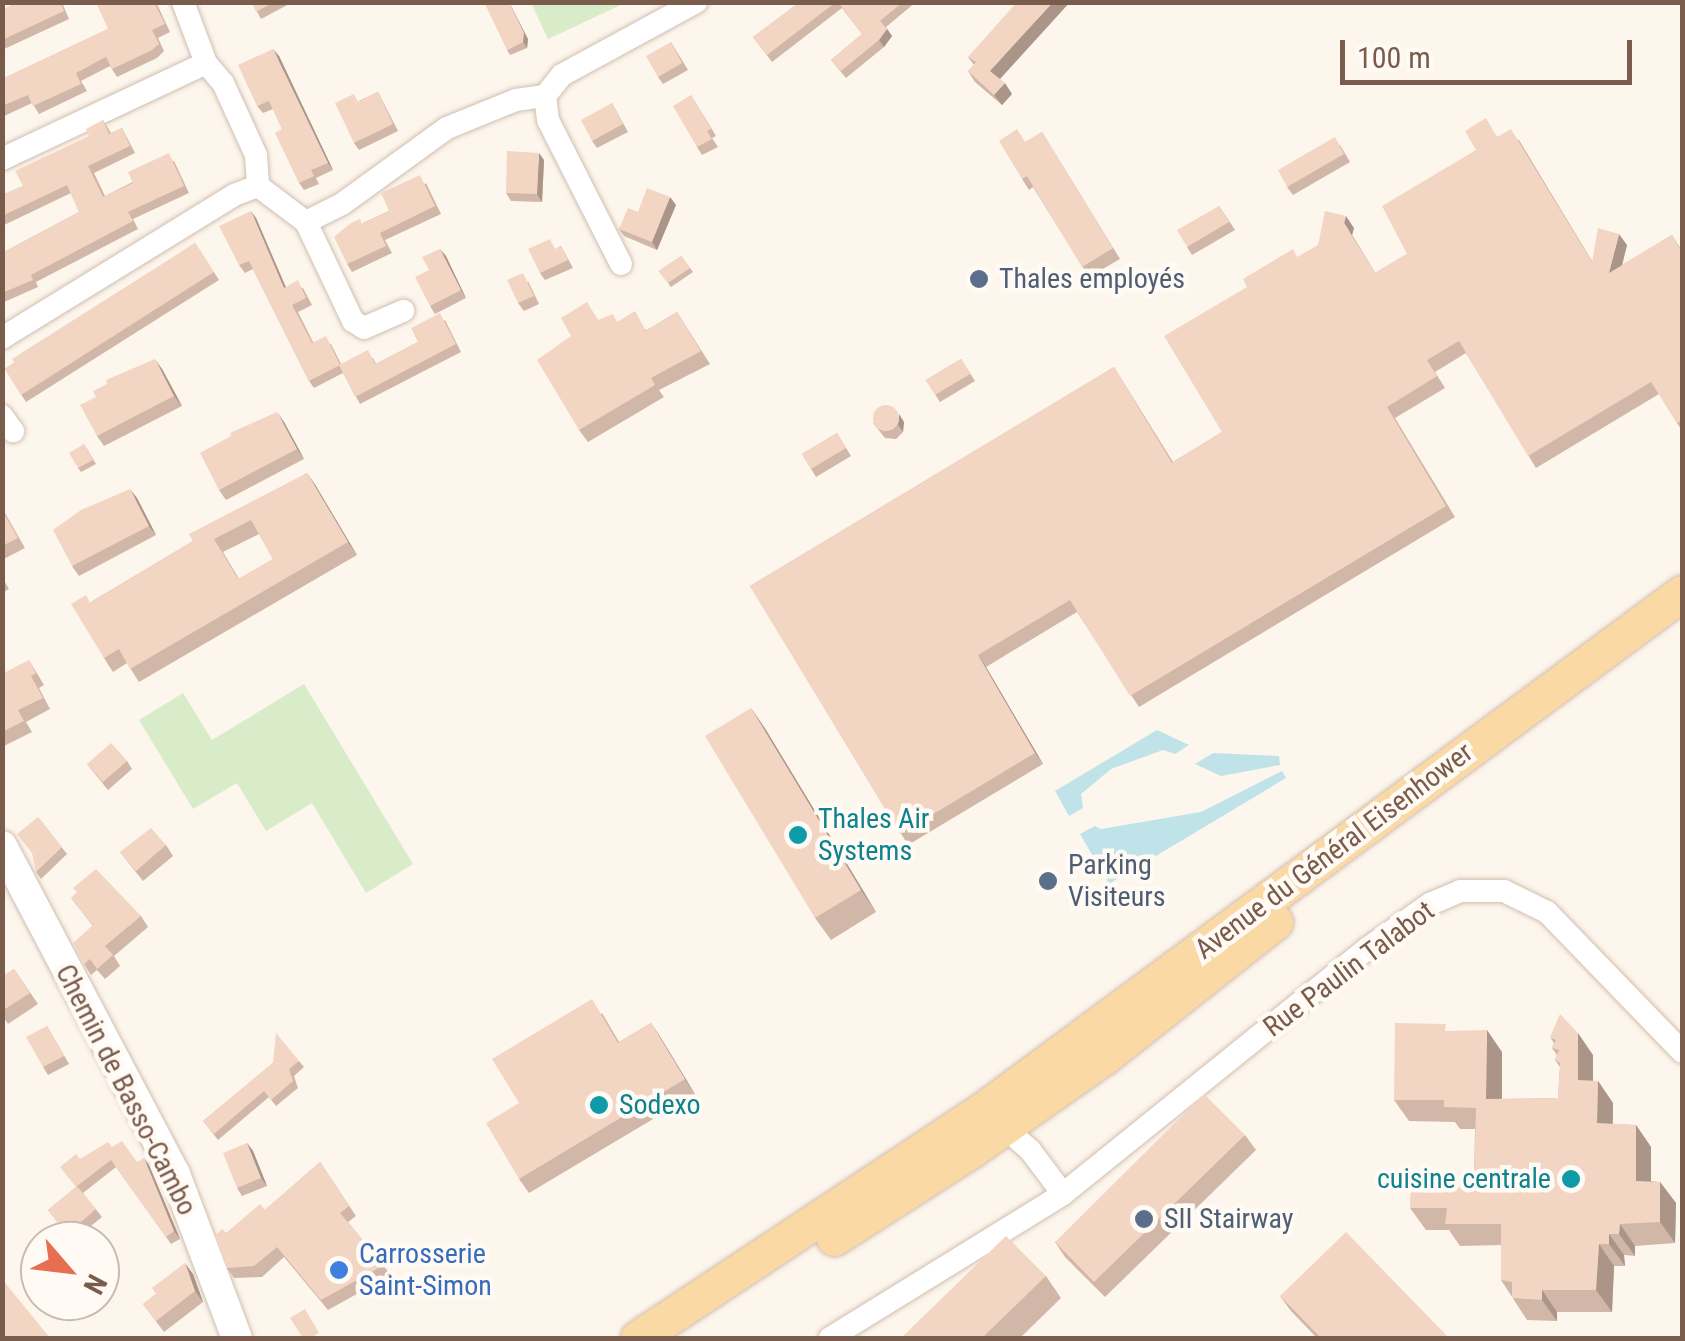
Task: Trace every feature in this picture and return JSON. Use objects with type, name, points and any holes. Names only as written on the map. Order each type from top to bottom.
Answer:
[{"type":"main road","name":"Avenue du Général Eisenhower","points":[[670,1338],[941,1169],[995,1118],[1041,1066],[1682,593]]},
{"type":"main road","name":"Avenue du Général Eisenhower","points":[[638,1338],[995,1118],[1206,978],[1368,846],[1682,614]]},
{"type":"street","points":[[183,2],[206,63],[223,83],[256,156],[258,186],[306,222],[352,321],[364,328],[403,310]]},
{"type":"street","points":[[306,222],[342,204],[430,138],[516,100],[545,96],[562,75],[696,2]]},
{"type":"street","points":[[2,159],[206,63]]},
{"type":"street","points":[[545,96],[548,120],[621,264]]},
{"type":"street","points":[[2,338],[234,195],[258,186]]},
{"type":"street","name":"Chemin de Basso-Cambo","points":[[2,846],[176,1174],[237,1338]]},
{"type":"street","name":"Rue Paulin Talabot","points":[[830,1338],[1063,1194],[1368,948],[1430,904],[1460,890],[1504,891],[1546,912],[1682,1052]]},
{"type":"street","points":[[995,1118],[1030,1150],[1063,1194]]},
{"type":"green space","points":[[531,3],[625,3],[548,39]]},
{"type":"green space","points":[[304,684],[413,864],[366,893],[312,803],[266,831],[237,783],[193,809],[139,720],[183,693],[212,740]]},
{"type":"water","points":[[1157,730],[1189,745],[1175,754],[1163,750],[1111,769],[1081,794],[1083,808],[1069,816],[1055,791]]},
{"type":"water","points":[[1213,753],[1279,756],[1280,765],[1221,776],[1195,764]]},
{"type":"water","points":[[1282,771],[1286,778],[1109,884],[1080,834],[1095,826],[1101,829],[1201,812]]},
{"type":"building","points":[[18,2],[60,2],[64,11],[2,40],[2,10]]},
{"type":"building","points":[[96,2],[154,2],[165,24],[152,30],[159,44],[112,69],[106,57],[76,73],[81,84],[33,106],[28,95],[2,106],[2,79],[108,29]]},
{"type":"building","points":[[252,2],[274,2],[256,12]]},
{"type":"building","points":[[484,2],[509,2],[524,33],[523,42],[507,50]]},
{"type":"building","points":[[800,2],[836,2],[767,55],[753,37]]},
{"type":"building","points":[[838,2],[903,2],[880,21],[887,29],[879,40],[841,71],[831,60],[862,34]]},
{"type":"building","points":[[1017,2],[1053,2],[990,71],[1005,83],[994,95],[968,71],[976,62],[968,57]]},
{"type":"building","points":[[671,42],[682,63],[658,77],[646,56]]},
{"type":"building","points":[[273,49],[328,163],[311,170],[314,176],[299,183],[275,133],[282,129],[269,101],[257,106],[238,65]]},
{"type":"building","points":[[378,92],[393,124],[354,143],[335,103],[354,94],[358,102]]},
{"type":"building","points":[[691,95],[711,129],[707,131],[712,139],[697,147],[673,106]]},
{"type":"building","points":[[612,103],[623,124],[592,141],[581,120]]},
{"type":"building","points":[[1486,118],[1497,137],[1511,129],[1592,262],[1598,228],[1619,234],[1609,273],[1672,235],[1682,253],[1682,420],[1677,423],[1651,382],[1528,456],[1459,341],[1427,360],[1437,376],[1387,407],[1446,506],[1130,696],[1070,600],[978,655],[1035,753],[900,834],[750,586],[1114,367],[1172,463],[1222,432],[1164,336],[1247,287],[1243,279],[1293,249],[1297,257],[1318,245],[1325,211],[1346,216],[1344,223],[1375,273],[1407,254],[1382,206],[1476,150],[1465,131]]},
{"type":"building","points":[[103,120],[109,134],[122,128],[130,146],[88,166],[103,197],[133,183],[128,172],[169,153],[184,186],[128,212],[133,221],[31,275],[33,280],[2,293],[2,253],[79,212],[67,185],[2,216],[2,195],[23,186],[15,171],[89,136],[86,129]]},
{"type":"building","points":[[1017,129],[1025,142],[1042,132],[1113,248],[1082,267],[1027,176],[1022,179],[999,141]]},
{"type":"building","points":[[1335,137],[1344,154],[1287,187],[1278,170]]},
{"type":"building","points":[[507,151],[539,153],[537,194],[506,193]]},
{"type":"building","points":[[420,175],[435,206],[380,233],[386,246],[347,264],[334,237],[351,223],[360,219],[362,224],[389,211],[381,193]]},
{"type":"building","points":[[647,188],[670,197],[652,242],[619,229],[628,208],[638,212]]},
{"type":"building","points":[[1219,206],[1229,222],[1187,247],[1177,230]]},
{"type":"building","points":[[251,211],[284,288],[298,280],[306,298],[292,305],[312,343],[326,336],[340,365],[309,381],[249,261],[239,265],[219,226]]},
{"type":"building","points":[[550,239],[555,249],[561,246],[568,260],[540,273],[528,249]]},
{"type":"building","points":[[195,243],[214,272],[21,395],[5,369],[15,363],[12,359]]},
{"type":"building","points":[[440,249],[461,290],[430,306],[415,277],[429,270],[422,257]]},
{"type":"building","points":[[681,256],[690,268],[668,283],[659,271]]},
{"type":"building","points":[[523,273],[534,296],[518,303],[507,280]]},
{"type":"building","points":[[587,302],[598,320],[613,314],[617,322],[635,311],[646,331],[677,312],[701,351],[651,378],[655,385],[579,430],[537,360],[571,336],[561,318]]},
{"type":"building","points":[[440,313],[456,344],[355,397],[339,365],[368,350],[375,364],[418,342],[411,328]]},
{"type":"building","points":[[155,359],[174,396],[97,436],[80,405],[96,397],[93,391],[107,384],[106,380]]},
{"type":"building","points":[[961,359],[970,374],[935,395],[926,380]]},
{"type":"building","points":[[886,405],[895,409],[899,418],[895,427],[886,431],[877,427],[873,418],[877,409]]},
{"type":"building","points":[[277,412],[297,449],[219,490],[200,453],[231,436],[230,433]]},
{"type":"building","points":[[837,433],[846,448],[811,469],[802,454]]},
{"type":"building","points":[[84,444],[93,460],[78,468],[69,453]]},
{"type":"building","points":[[307,473],[348,542],[130,669],[119,649],[104,658],[71,604],[86,595],[90,603],[193,541],[189,534]],"holes":[[[251,520],[273,559],[238,579],[214,539]]]},
{"type":"building","points":[[130,489],[149,526],[72,566],[53,530],[81,510]]},
{"type":"building","points":[[2,510],[18,538],[2,546]]},
{"type":"building","points":[[29,660],[36,673],[31,676],[43,698],[18,710],[24,721],[2,732],[2,674]]},
{"type":"building","name":"Thales Air Systems","points":[[751,708],[861,890],[815,918],[705,736]]},
{"type":"building","points":[[111,743],[127,761],[103,782],[87,764]]},
{"type":"building","points":[[38,817],[62,847],[36,872],[32,853],[17,834]]},
{"type":"building","points":[[151,828],[166,845],[136,871],[120,852]]},
{"type":"building","points":[[96,869],[141,916],[105,946],[113,955],[97,969],[90,959],[84,964],[73,943],[93,925],[71,898],[77,892],[73,888]]},
{"type":"building","points":[[14,969],[30,993],[2,1011],[2,977]]},
{"type":"building","name":"Sodexo","points":[[592,999],[618,1043],[651,1023],[685,1079],[519,1179],[486,1123],[519,1103],[492,1059]]},
{"type":"building","name":"cuisine centrale","points":[[1560,1014],[1578,1033],[1578,1080],[1598,1081],[1597,1123],[1636,1125],[1636,1181],[1660,1182],[1660,1222],[1620,1224],[1619,1234],[1609,1234],[1609,1244],[1599,1244],[1596,1290],[1542,1290],[1542,1300],[1512,1298],[1512,1282],[1501,1280],[1501,1224],[1445,1224],[1447,1208],[1410,1208],[1411,1178],[1474,1180],[1476,1108],[1444,1107],[1444,1100],[1394,1100],[1395,1023],[1446,1024],[1445,1031],[1487,1030],[1486,1099],[1558,1098],[1560,1063],[1555,1060],[1559,1050],[1552,1048],[1556,1040],[1550,1037]]},
{"type":"building","points":[[47,1026],[64,1056],[43,1067],[26,1037]]},
{"type":"building","points":[[276,1033],[299,1061],[289,1069],[293,1081],[271,1100],[264,1091],[214,1134],[203,1121],[273,1063]]},
{"type":"building","name":"SII Stairway","points":[[1204,1094],[1245,1135],[1094,1282],[1055,1242]]},
{"type":"building","points":[[122,1141],[137,1162],[144,1158],[174,1231],[166,1237],[111,1160],[77,1186],[96,1209],[82,1221],[57,1221],[48,1210],[76,1187],[60,1167],[76,1154],[80,1159],[108,1142],[112,1147]]},
{"type":"building","points":[[247,1143],[261,1178],[237,1188],[223,1153]]},
{"type":"building","points":[[320,1162],[349,1206],[340,1213],[384,1265],[321,1300],[277,1247],[254,1266],[227,1268],[215,1236],[222,1229],[226,1233],[260,1204],[265,1210]]},
{"type":"building","points":[[1346,1232],[1449,1338],[1321,1338],[1280,1296]]},
{"type":"building","points":[[1006,1236],[1046,1276],[982,1338],[901,1338]]},
{"type":"building","points":[[185,1263],[195,1291],[156,1321],[143,1304],[156,1294],[152,1288]]},
{"type":"building","points":[[2,1279],[20,1301],[20,1321],[36,1321],[50,1338],[2,1338]]},
{"type":"building","points":[[305,1309],[319,1333],[310,1338],[303,1338],[290,1318]]},
{"type":"place","name":"Thales employés","points":[[979,279]]},
{"type":"place","name":"Thales Air Systems","points":[[798,835]]},
{"type":"place","name":"Parking Visiteurs","points":[[1048,881]]},
{"type":"place","name":"Sodexo","points":[[599,1105]]},
{"type":"place","name":"cuisine centrale","points":[[1571,1179]]},
{"type":"place","name":"SII Stairway","points":[[1144,1219]]},
{"type":"place","name":"Carrosserie Saint-Simon","points":[[339,1270]]}]
